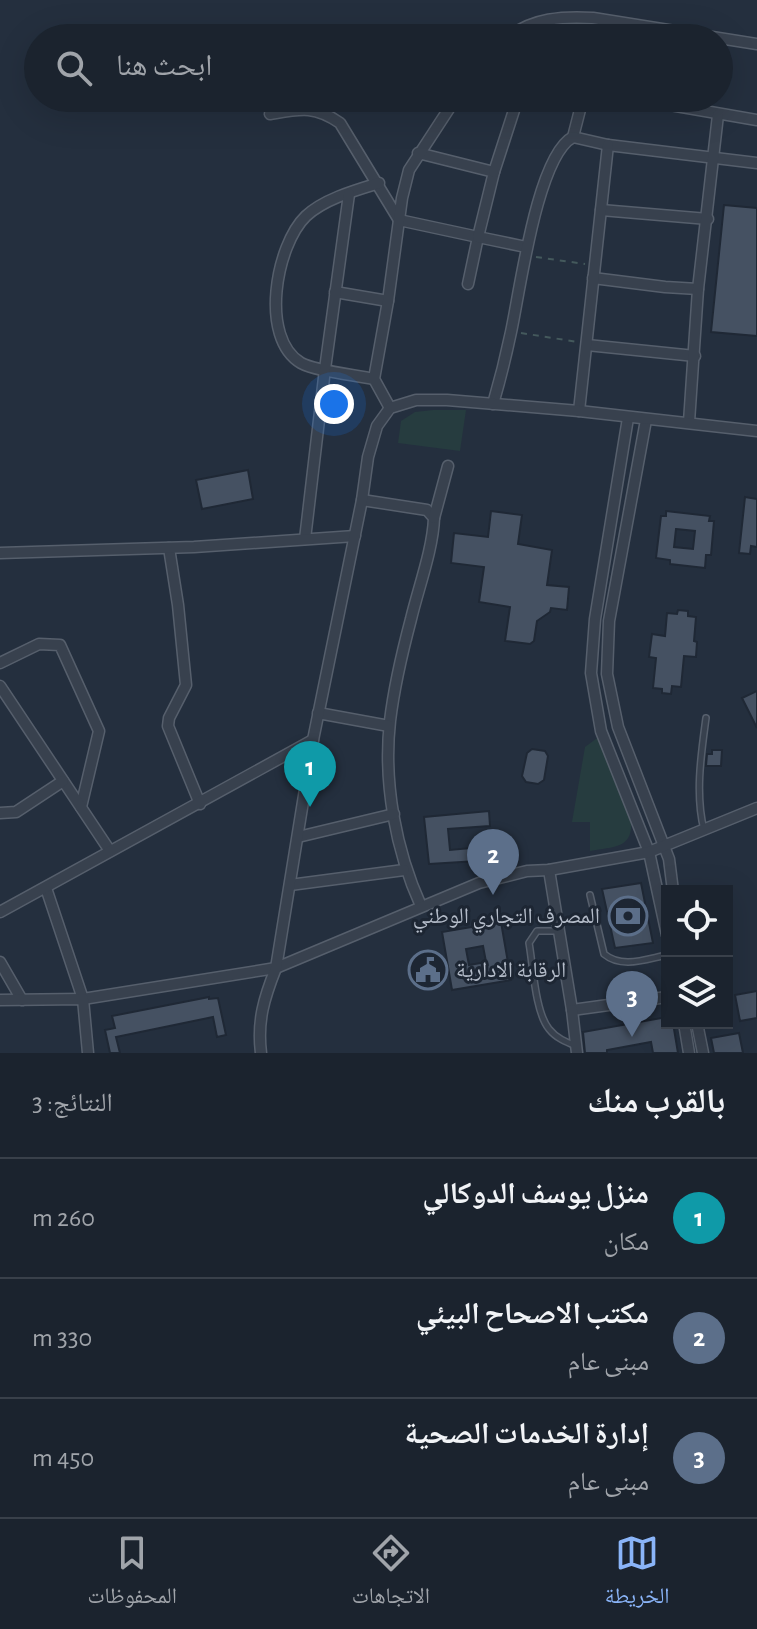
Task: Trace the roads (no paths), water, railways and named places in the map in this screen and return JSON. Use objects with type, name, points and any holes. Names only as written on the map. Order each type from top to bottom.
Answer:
[{"type":"street","points":[[538,24],[568,17],[623,24]]},
{"type":"street","points":[[733,40],[757,44]]},
{"type":"street","points":[[270,114],[283,112]]},
{"type":"street","points":[[320,112],[340,123],[399,220],[525,251]]},
{"type":"street","points":[[390,408],[374,379],[399,220],[409,170],[446,112]]},
{"type":"street","points":[[468,284],[494,172],[514,112]]},
{"type":"street","points":[[573,137],[579,112]]},
{"type":"street","points":[[702,112],[757,120]]},
{"type":"street","points":[[689,422],[698,289],[718,115]]},
{"type":"street","points":[[493,404],[512,331],[525,251],[552,160],[564,141],[573,137],[608,145],[757,163]]},
{"type":"street","points":[[579,411],[608,145]]},
{"type":"street","points":[[418,153],[494,172]]},
{"type":"street","points":[[374,379],[302,364],[288,352],[278,332],[276,293],[287,249],[296,228],[307,214],[379,183]]},
{"type":"street","points":[[305,539],[349,194]]},
{"type":"street","points":[[601,210],[708,219]]},
{"type":"street","points":[[593,278],[698,289]]},
{"type":"street","points":[[335,292],[388,301]]},
{"type":"street","points":[[587,345],[695,356]]},
{"type":"street","points":[[261,1053],[259,1023],[262,1001],[276,968],[313,740],[368,457],[377,426],[390,408],[416,400],[493,404],[757,431]]},
{"type":"street","points":[[628,418],[595,619],[591,673],[601,731],[649,852],[661,907]]},
{"type":"street","points":[[646,420],[609,621],[607,674],[612,704],[665,847],[672,885]]},
{"type":"street","points":[[421,906],[404,870],[394,814],[390,786],[389,726],[400,662],[448,466]]},
{"type":"street","points":[[362,500],[427,510],[434,518]]},
{"type":"street","points":[[0,553],[169,548],[355,536]]},
{"type":"street","points":[[169,548],[186,685],[168,726],[200,804]]},
{"type":"street","points":[[595,619],[609,621]]},
{"type":"street","points":[[0,663],[39,644],[60,645],[99,731],[81,807]]},
{"type":"street","points":[[0,686],[110,851]]},
{"type":"street","points":[[318,713],[389,726]]},
{"type":"street","points":[[0,912],[313,740]]},
{"type":"street","points":[[0,813],[16,812],[63,781]]},
{"type":"street","points":[[0,1000],[83,999],[276,968],[479,883],[527,871],[649,852],[757,808]]},
{"type":"street","points":[[298,837],[394,814]]},
{"type":"street","points":[[290,885],[404,870]]},
{"type":"street","points":[[549,870],[576,1050]]},
{"type":"street","points":[[46,888],[83,999],[88,1053]]},
{"type":"street","points":[[0,962],[22,1000]]},
{"type":"street","points":[[572,1010],[661,998]]},
{"type":"street","points":[[685,1029],[689,1053]]},
{"type":"street","points":[[698,1029],[703,1053]]},
{"type":"lane","points":[[704,831],[700,766],[706,718]]},
{"type":"lane","points":[[590,895],[604,954],[611,960],[624,963],[661,956]]},
{"type":"lane","points":[[558,931],[537,931],[529,943],[547,1027],[576,1050]]},
{"type":"place","name":"منزل يوسف الدوكالي","points":[[310,807]]},
{"type":"place","name":"مكتب الاصحاح البيئي","points":[[493,895]]},
{"type":"place","name":"المصرف التجاري الوطني","points":[[628,916]]},
{"type":"place","name":"الرقابة الادارية","points":[[428,970]]},
{"type":"place","name":"إدارة الخدمات الصحية","points":[[632,1037]]}]
